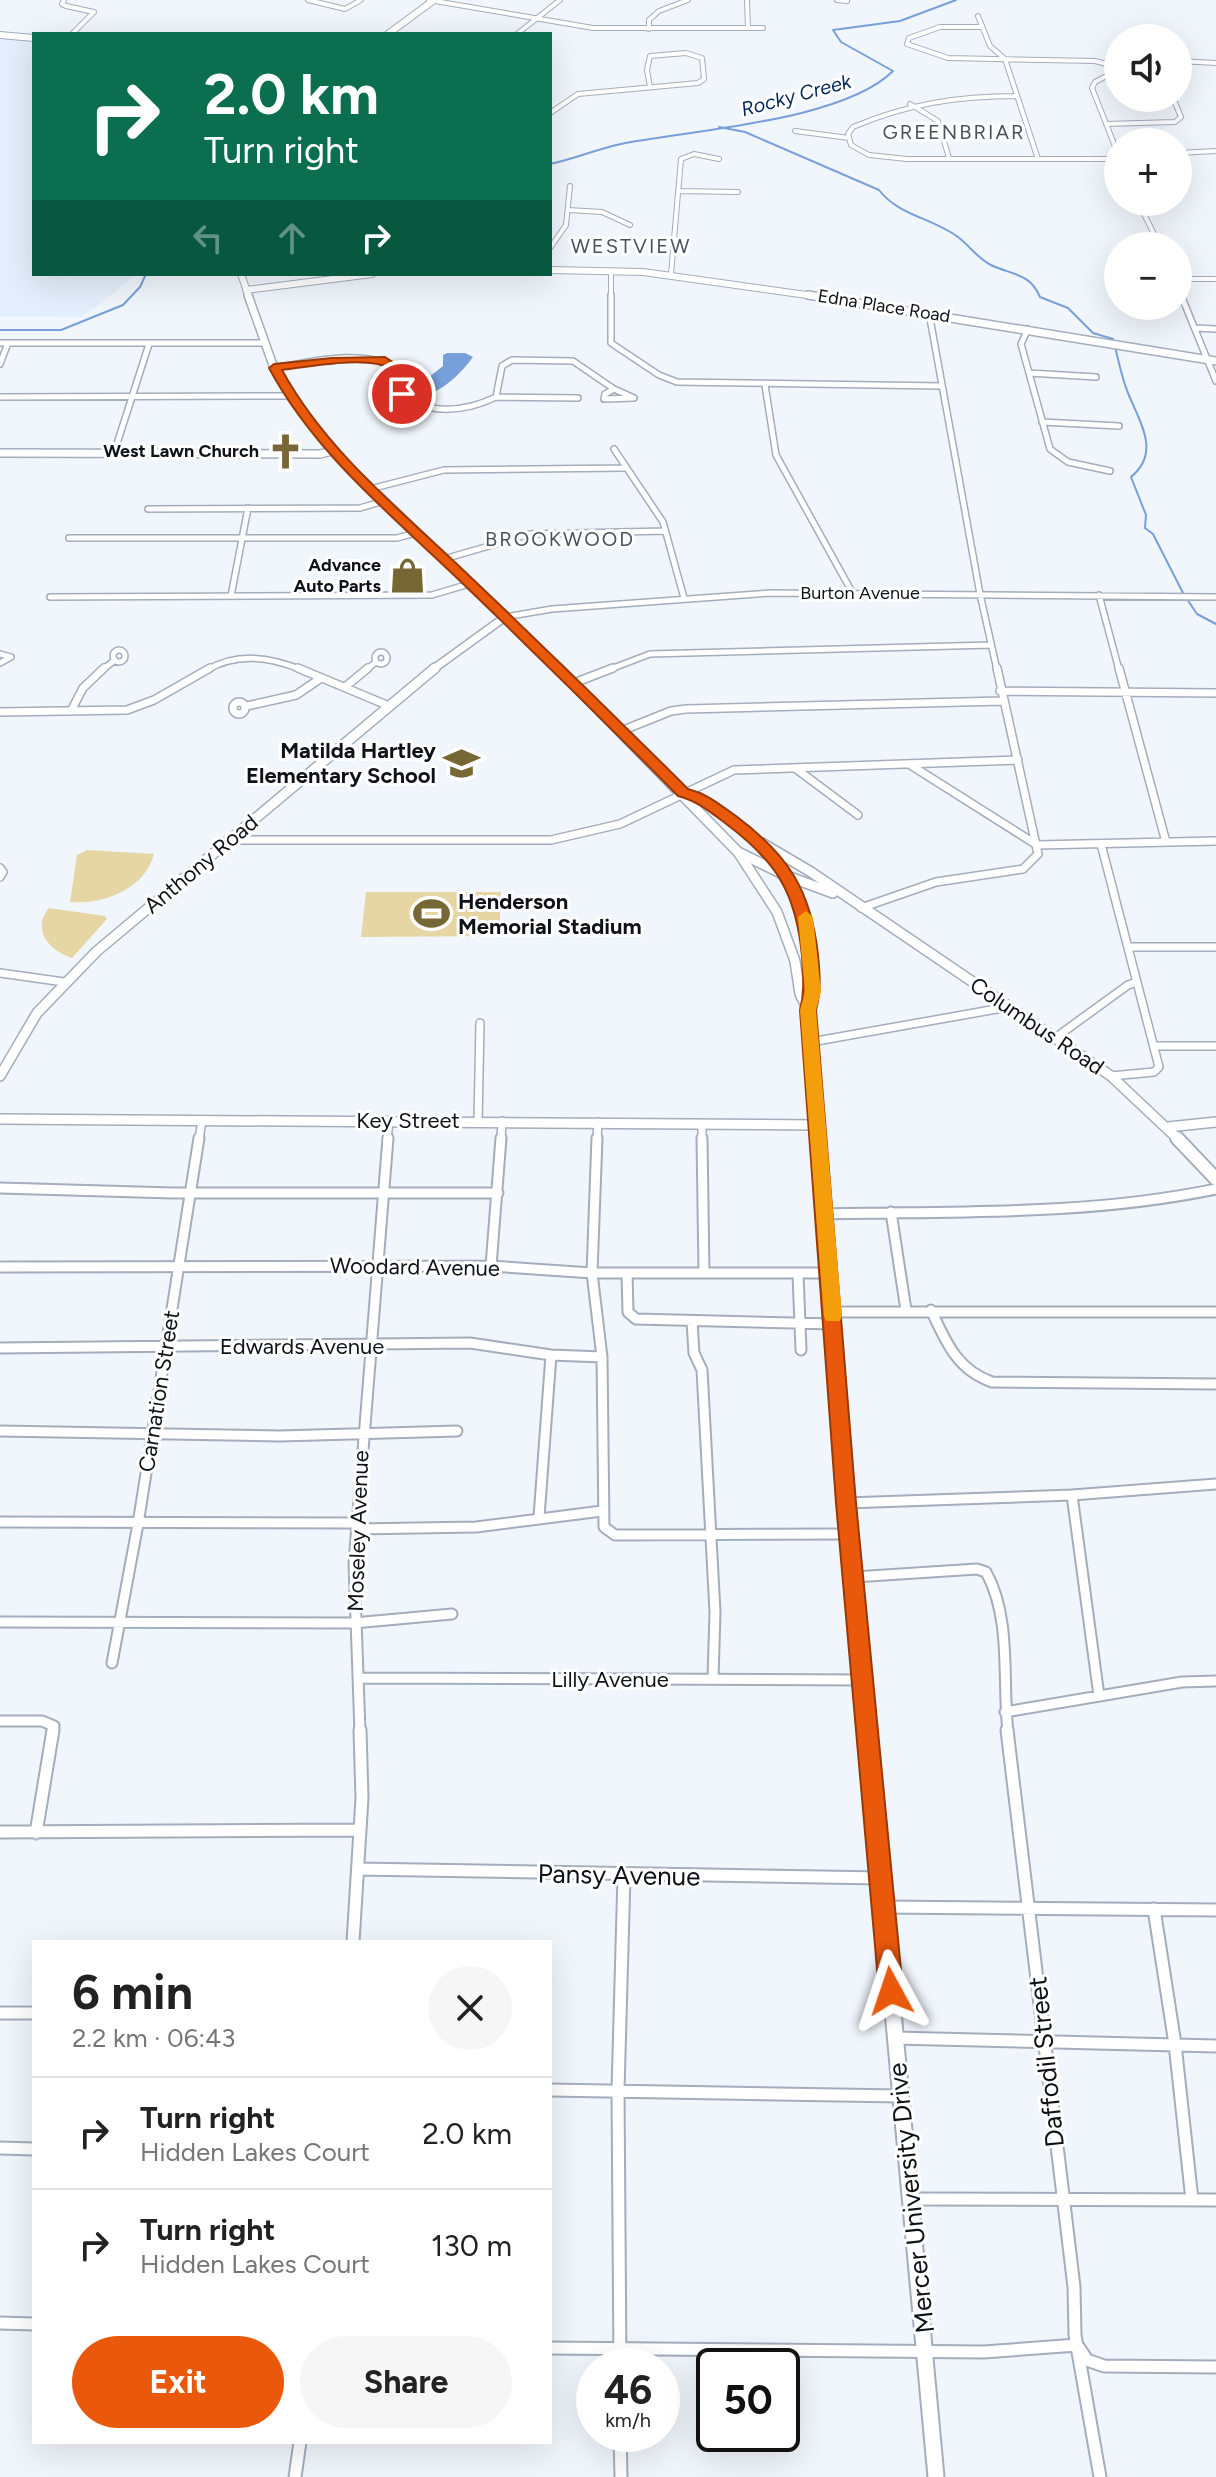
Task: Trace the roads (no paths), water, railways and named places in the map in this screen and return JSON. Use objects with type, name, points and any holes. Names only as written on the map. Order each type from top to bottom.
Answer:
[{"type":"street","points":[[64,0],[62,4],[66,6],[94,12],[74,32]]},
{"type":"street","points":[[308,0],[345,9],[361,0]]},
{"type":"street","points":[[391,32],[432,0],[593,28],[763,28]]},
{"type":"street","points":[[520,32],[560,0]]},
{"type":"street","points":[[649,29],[649,20],[654,14],[688,0]]},
{"type":"street","points":[[747,0],[748,28]]},
{"type":"street","points":[[837,0],[847,1]]},
{"type":"street","points":[[978,16],[990,46],[1005,59],[1038,159]]},
{"type":"street","points":[[982,27],[933,29],[909,38],[907,44],[938,56],[1095,61],[1104,64]]},
{"type":"street","points":[[0,35],[32,38]]},
{"type":"street","points":[[552,112],[578,94],[698,83],[705,73],[702,58],[686,53],[650,56],[647,60],[650,87]]},
{"type":"street","points":[[1192,62],[1216,63]]},
{"type":"street","points":[[1104,78],[1093,85],[1108,128]]},
{"type":"street","points":[[1017,96],[949,96],[910,104],[853,127],[849,138],[854,149],[869,155],[1038,159],[1104,157]]},
{"type":"street","points":[[910,104],[938,121],[949,158]]},
{"type":"street","points":[[1106,124],[1175,122],[1181,117],[1179,112]]},
{"type":"street","points":[[795,131],[849,138]]},
{"type":"street","points":[[1192,152],[1216,151]]},
{"type":"street","points":[[671,274],[681,162],[685,156],[701,154],[719,159]]},
{"type":"street","points":[[552,240],[565,229],[570,186]]},
{"type":"street","points":[[678,191],[738,192]]},
{"type":"street","points":[[568,210],[602,212],[630,225]]},
{"type":"street","name":"Edna Place Road","points":[[552,270],[671,274],[1216,361]]},
{"type":"street","points":[[611,271],[609,337],[621,351],[659,375],[677,382],[940,386]]},
{"type":"street","name":"Mercer University Drive","points":[[242,276],[274,368],[290,396],[332,451],[574,683],[683,793],[688,804],[738,852],[783,923],[795,961],[800,994],[808,1010]]},
{"type":"street","points":[[246,290],[356,276]]},
{"type":"street","points":[[1192,279],[1216,279]]},
{"type":"street","points":[[861,908],[936,882],[1023,869],[1037,857],[1037,845],[980,594],[929,313]]},
{"type":"street","points":[[1192,320],[1216,381]]},
{"type":"street","points":[[1195,328],[1216,329]]},
{"type":"street","points":[[1028,329],[1021,344],[1047,444],[1054,454],[1076,464],[1110,471]]},
{"type":"street","points":[[0,343],[263,343]]},
{"type":"street","points":[[0,364],[8,343]]},
{"type":"street","points":[[114,453],[149,344]]},
{"type":"street","points":[[274,368],[378,359],[394,365],[398,373],[398,391],[419,403],[468,408],[496,397],[578,398]]},
{"type":"street","points":[[496,397],[502,366],[512,360],[573,361],[614,389],[634,398],[604,399],[605,394],[614,389]]},
{"type":"street","points":[[1029,373],[1096,377]]},
{"type":"street","points":[[765,385],[776,455],[852,592]]},
{"type":"street","points":[[0,397],[290,396]]},
{"type":"street","points":[[1042,422],[1119,426]]},
{"type":"street","points":[[614,449],[663,522],[684,598]]},
{"type":"street","points":[[0,453],[320,454],[332,451]]},
{"type":"street","points":[[370,489],[444,470],[624,468]]},
{"type":"street","points":[[148,509],[363,508],[384,501]]},
{"type":"street","points":[[231,596],[248,508]]},
{"type":"street","points":[[444,559],[530,534],[665,531]]},
{"type":"street","points":[[69,538],[397,538],[416,533]]},
{"type":"street","points":[[50,597],[432,595],[469,584]]},
{"type":"street","name":"Burton Avenue","points":[[505,617],[684,598],[770,593],[1216,597]]},
{"type":"street","points":[[1099,595],[1166,842]]},
{"type":"street","name":"Anthony Road","points":[[0,1076],[25,1031],[64,982],[107,942],[389,706],[493,623],[505,617]]},
{"type":"street","points":[[574,683],[650,654],[991,645]]},
{"type":"street","points":[[0,654],[11,657],[0,663]]},
{"type":"street","points":[[0,712],[115,711],[139,706],[208,667],[245,657],[271,658],[389,706]]},
{"type":"street","points":[[71,711],[75,696],[84,684],[115,660]]},
{"type":"street","points":[[345,687],[376,662]]},
{"type":"street","points":[[247,706],[284,699],[304,691],[321,678]]},
{"type":"street","points":[[1000,691],[1216,693]]},
{"type":"street","points":[[621,731],[660,715],[686,709],[1002,701]]},
{"type":"street","points":[[231,840],[551,840],[620,824],[734,770],[1018,760]]},
{"type":"street","points":[[908,764],[1037,845],[1216,841]]},
{"type":"street","points":[[794,767],[858,815]]},
{"type":"street","name":"Mercer University Drive","points":[[683,793],[700,797],[762,843],[787,876],[806,920],[813,992],[808,1010],[846,1503],[936,2477]]},
{"type":"street","name":"Columbus Road","points":[[762,843],[787,856],[1111,1076],[1168,1127],[1216,1179]]},
{"type":"street","points":[[1101,844],[1159,1064],[1157,1071],[1111,1076]]},
{"type":"street","name":"Columbus Road","points":[[738,852],[787,876],[839,894]]},
{"type":"street","points":[[0,868],[3,872],[0,877]]},
{"type":"street","points":[[1128,947],[1216,947]]},
{"type":"street","points":[[0,973],[64,982]]},
{"type":"street","points":[[1055,1038],[1128,985],[1137,982]]},
{"type":"street","points":[[811,1042],[1008,1007]]},
{"type":"street","points":[[478,1121],[480,1023]]},
{"type":"street","points":[[1154,1046],[1216,1046]]},
{"type":"street","name":"Key Street","points":[[0,1119],[816,1125]]},
{"type":"street","name":"Carnation Street","points":[[112,1663],[138,1524],[202,1120]]},
{"type":"street","name":"Moseley Avenue","points":[[353,1940],[360,1830],[358,1678],[354,1623],[356,1526],[389,1120]]},
{"type":"street","points":[[491,1266],[502,1121]]},
{"type":"street","points":[[598,1122],[592,1273],[602,1357],[603,1524],[608,1532],[615,1535],[849,1534]]},
{"type":"street","points":[[1168,1127],[1216,1122]]},
{"type":"street","points":[[702,1124],[704,1273]]},
{"type":"street","points":[[0,1188],[498,1193]]},
{"type":"street","points":[[824,1214],[1120,1204],[1216,1189]]},
{"type":"street","points":[[891,1212],[906,1310]]},
{"type":"street","name":"Woodard Avenue","points":[[0,1267],[491,1266],[592,1273],[829,1273]]},
{"type":"street","points":[[627,1273],[629,1315],[639,1320],[800,1323],[906,1310],[1216,1312]]},
{"type":"street","points":[[798,1274],[801,1350]]},
{"type":"street","points":[[931,1310],[959,1365],[983,1380],[1010,1384],[1216,1384]]},
{"type":"street","points":[[692,1321],[694,1353],[702,1370],[715,1612],[713,1679]]},
{"type":"street","name":"Edwards Avenue","points":[[0,1348],[470,1343],[551,1355],[602,1357]]},
{"type":"street","points":[[539,1517],[551,1355]]},
{"type":"street","points":[[0,1431],[362,1434],[457,1431]]},
{"type":"street","points":[[846,1503],[1072,1495],[1216,1484]]},
{"type":"street","points":[[1072,1495],[1099,1696]]},
{"type":"street","points":[[0,1522],[476,1527],[602,1511]]},
{"type":"street","name":"Daffodil Street","points":[[854,1577],[977,1569],[986,1572],[998,1603],[1005,1712],[1046,2044],[1045,2063],[1077,2345],[1100,2477]]},
{"type":"street","points":[[0,1622],[354,1623],[452,1614]]},
{"type":"street","name":"Lilly Avenue","points":[[358,1678],[863,1680]]},
{"type":"street","points":[[1005,1712],[1182,1682],[1216,1681]]},
{"type":"street","points":[[0,1721],[42,1721],[54,1726],[36,1833]]},
{"type":"street","points":[[0,1832],[360,1830]]},
{"type":"street","name":"Pansy Avenue","points":[[358,1869],[624,1876],[880,1878]]},
{"type":"street","points":[[619,2348],[618,2090],[624,1876]]},
{"type":"street","points":[[884,1907],[1216,1910]]},
{"type":"street","points":[[1154,1909],[1175,2044],[1192,2200]]},
{"type":"street","points":[[0,2013],[32,2013]]},
{"type":"street","points":[[895,2038],[1216,2046]]},
{"type":"street","points":[[552,2090],[900,2096]]},
{"type":"street","points":[[0,2148],[32,2149]]},
{"type":"street","points":[[911,2199],[1216,2200]]},
{"type":"street","points":[[0,2323],[32,2324]]},
{"type":"street","points":[[680,2349],[984,2352],[1077,2345],[1087,2360],[1104,2366],[1216,2367]]},
{"type":"street","points":[[552,2348],[576,2348]]},
{"type":"street","points":[[295,2477],[300,2444]]},
{"type":"street","points":[[620,2452],[621,2477]]},
{"type":"water","points":[[465,353],[473,357],[457,376],[442,387],[420,394],[419,385],[443,366],[443,355]]},
{"type":"waterway","name":"Rocky Creek","points":[[723,128],[804,112],[839,102],[870,88],[893,71],[841,42],[833,30],[900,21],[956,0]]},
{"type":"waterway","name":"Rocky Creek","points":[[552,163],[621,144],[723,128]]},
{"type":"waterway","points":[[723,128],[745,132],[879,190],[896,206],[958,237],[986,262],[1026,279],[1040,297],[1068,308],[1093,333],[1113,339],[1126,387],[1145,437],[1145,458],[1131,477],[1146,515],[1145,528],[1153,534],[1183,593]]},
{"type":"waterway","name":"Rocky Creek","points":[[0,330],[61,330],[123,305],[140,287],[145,276]]},
{"type":"waterway","points":[[1187,599],[1197,614],[1216,624]]},
{"type":"place","name":"West Lawn Church","points":[[285,451]]},
{"type":"place","name":"Advance Auto Parts","points":[[407,575]]},
{"type":"place","name":"Matilda Hartley Elementary School","points":[[462,763]]},
{"type":"place","name":"Henderson Memorial Stadium","points":[[432,914]]},
{"type":"district","name":"GREENBRIAR","points":[[954,132]]},
{"type":"district","name":"WESTVIEW","points":[[631,246]]},
{"type":"district","name":"BROOKWOOD","points":[[560,539]]}]
